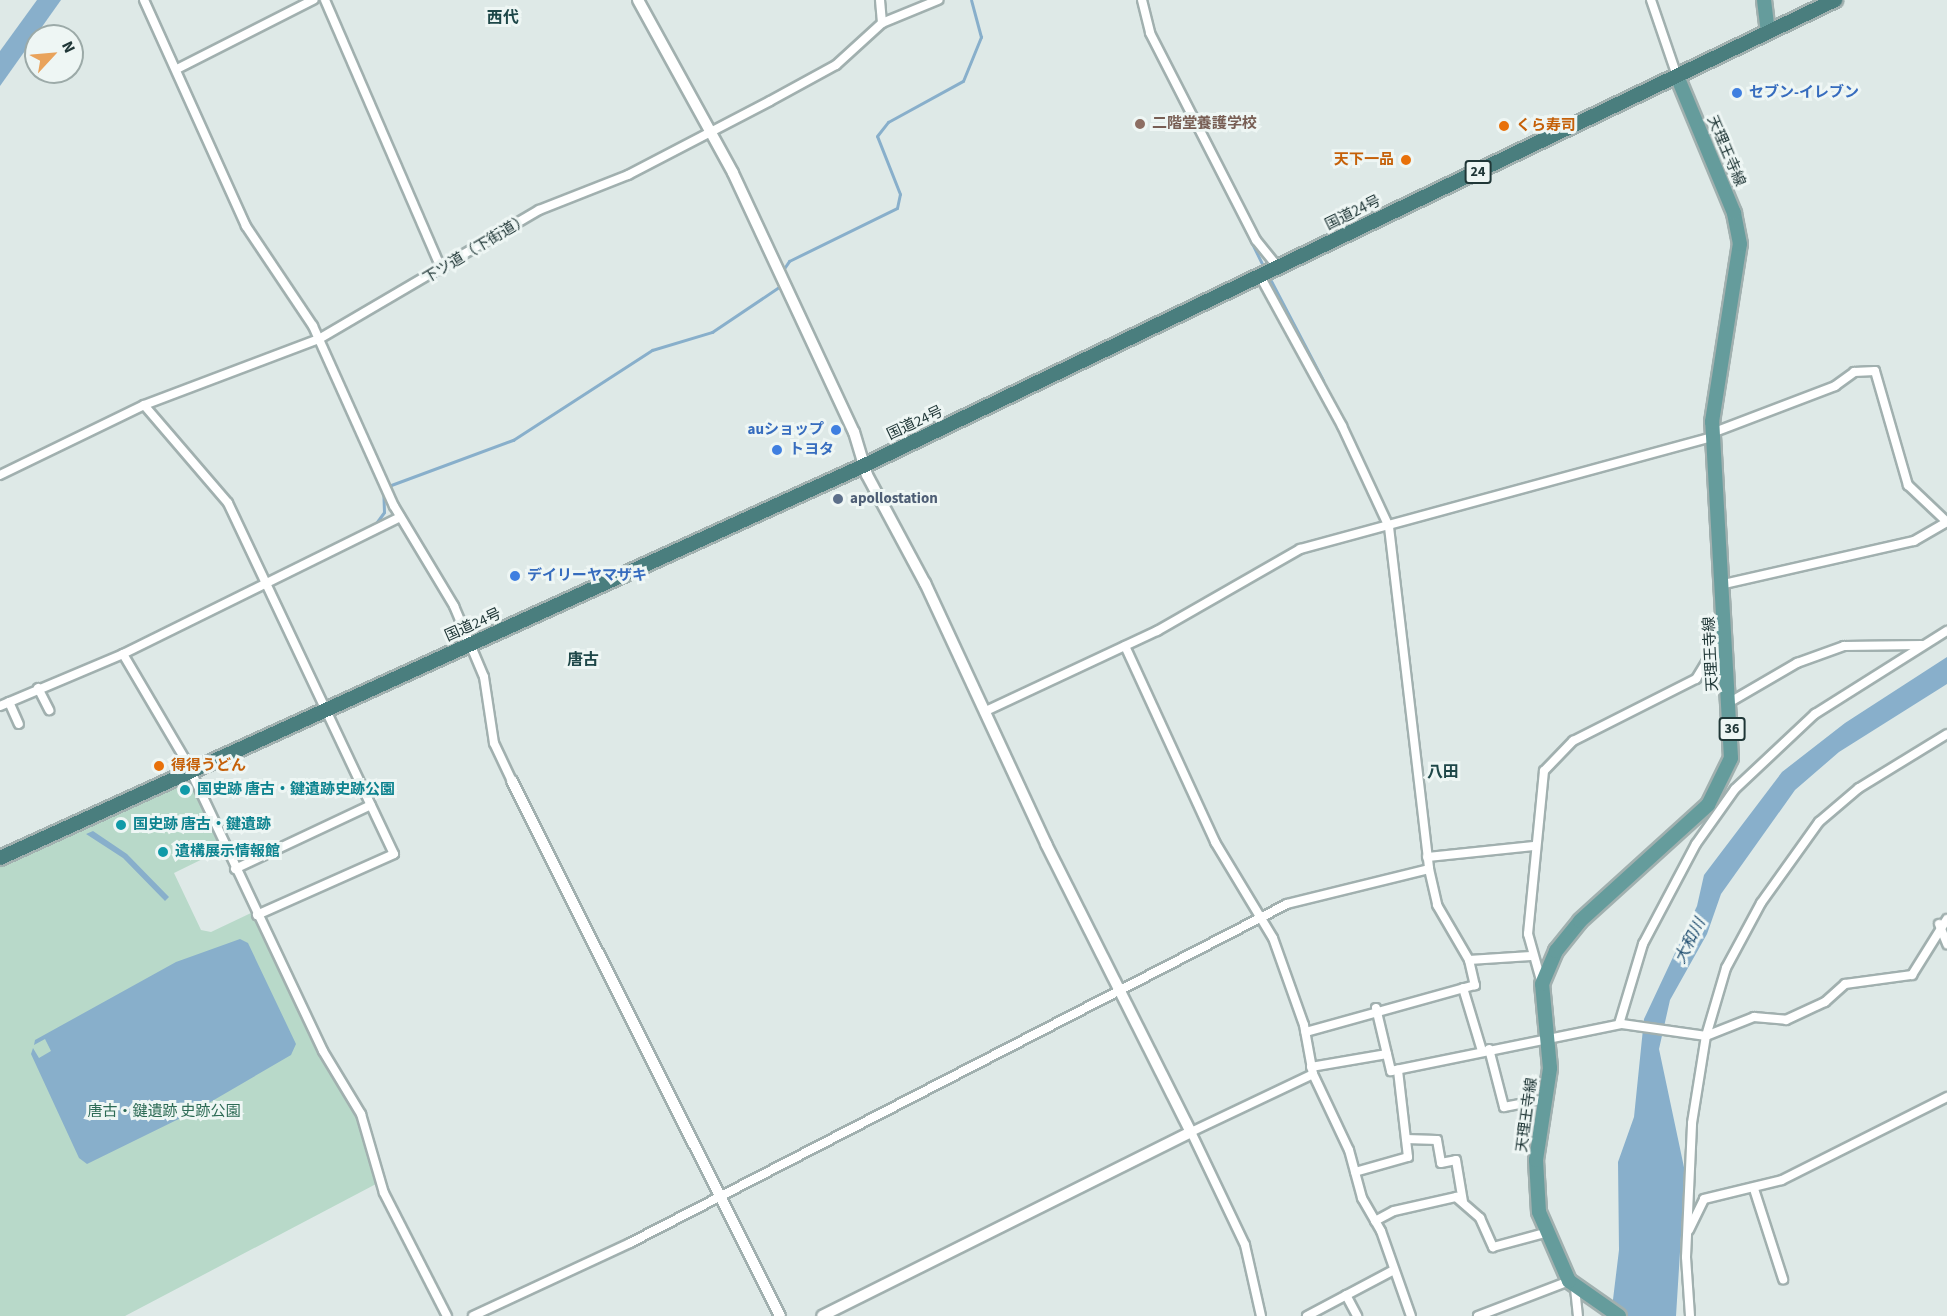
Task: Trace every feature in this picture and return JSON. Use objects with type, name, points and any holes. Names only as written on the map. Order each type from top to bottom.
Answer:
[{"type":"highway","name":"国道24号","points":[[0,858],[865,465],[1835,0]]},
{"type":"main road","points":[[1764,0],[1768,32]]},
{"type":"main road","name":"天理王寺線","points":[[1619,1316],[1595,1302],[1572,1284],[1545,1233],[1536,1168],[1546,1099],[1547,1038],[1542,984],[1556,951],[1580,921],[1721,788],[1731,758],[1724,584],[1712,435],[1740,244],[1734,213],[1677,76]]},
{"type":"street","points":[[144,0],[246,226],[319,339],[400,517],[471,644],[483,677],[494,743],[716,1196],[780,1316]]},
{"type":"street","points":[[177,69],[313,0]]},
{"type":"street","points":[[325,0],[442,270]]},
{"type":"street","points":[[638,0],[711,130],[865,465],[986,711],[1120,993],[1191,1132],[1245,1245],[1261,1316]]},
{"type":"street","points":[[880,0],[882,23]]},
{"type":"street","name":"下ツ道（下街道）","points":[[0,475],[144,405],[319,339],[442,270],[539,210],[628,175],[836,64],[882,23],[938,0]]},
{"type":"street","points":[[1142,0],[1150,33],[1256,240],[1278,267]]},
{"type":"street","points":[[1651,0],[1677,76]]},
{"type":"street","points":[[1260,276],[1342,426],[1389,527],[1429,869],[1437,905],[1469,960],[1475,984],[1376,1008],[1305,1032]]},
{"type":"street","points":[[986,711],[1125,646],[1290,553],[1712,435],[1835,386],[1854,372],[1875,371],[1908,485],[1947,522],[1914,540],[1724,584]]},
{"type":"street","points":[[144,405],[211,489],[223,494],[324,711],[394,854],[257,915]]},
{"type":"street","points":[[19,724],[4,704],[123,654],[264,578],[400,517]]},
{"type":"street","points":[[1542,984],[1531,956],[1534,846],[1540,783],[1551,758],[1573,741],[1696,679],[1726,628]]},
{"type":"street","points":[[1620,1024],[1643,944],[1696,844],[1735,789],[1815,714],[1947,631]]},
{"type":"street","points":[[1730,702],[1797,663],[1844,646],[1923,645]]},
{"type":"street","points":[[1125,646],[1215,842],[1263,917],[1305,1032],[1312,1070],[1375,1221],[1411,1316]]},
{"type":"street","points":[[123,654],[190,770],[235,869],[333,1070],[361,1114],[384,1192],[447,1316]]},
{"type":"street","points":[[38,688],[49,710]]},
{"type":"street","points":[[1690,1316],[1687,1236],[1692,1123],[1704,1036],[1726,968],[1801,843],[1859,788],[1947,734]]},
{"type":"street","points":[[235,869],[371,805]]},
{"type":"street","points":[[1427,857],[1534,846]]},
{"type":"street","points":[[472,1316],[1120,993],[1263,917],[1312,895],[1429,869]]},
{"type":"street","points":[[1376,1008],[1391,1071],[1620,1024],[1704,1036],[1754,1017],[1786,1020],[1825,1002],[1845,984],[1912,975],[1939,924],[1947,919]]},
{"type":"street","points":[[1939,924],[1947,944]]},
{"type":"street","points":[[1469,960],[1531,956]]},
{"type":"street","points":[[1463,987],[1504,1107],[1546,1099]]},
{"type":"street","points":[[822,1316],[1312,1070],[1388,1054]]},
{"type":"street","points":[[1355,1172],[1408,1157],[1398,1070]]},
{"type":"street","points":[[1687,1236],[1704,1199],[1732,1189],[1754,1189],[1782,1180],[1947,1097]]},
{"type":"street","points":[[1406,1139],[1437,1140],[1441,1162],[1456,1160],[1463,1202]]},
{"type":"street","points":[[1754,1189],[1783,1280]]},
{"type":"street","points":[[1375,1221],[1436,1201],[1456,1197],[1480,1218],[1493,1247],[1545,1233]]},
{"type":"street","points":[[1307,1316],[1394,1270]]},
{"type":"street","points":[[1478,1316],[1572,1284],[1578,1316]]},
{"type":"street","points":[[1346,1295],[1357,1316]]},
{"type":"green space","name":"唐古・鍵遺跡 史跡公園","points":[[190,779],[225,848],[174,873],[201,930],[211,932],[251,913],[320,1057],[358,1116],[376,1184],[125,1316],[0,1316],[0,866]]},
{"type":"water","points":[[37,0],[61,0],[44,24],[24,24],[24,52],[0,86],[0,51]]},
{"type":"water","name":"大和川","points":[[1947,657],[1947,684],[1839,752],[1795,790],[1721,894],[1707,934],[1670,1000],[1659,1049],[1685,1172],[1676,1316],[1611,1316],[1619,1250],[1618,1162],[1634,1117],[1644,1019],[1697,906],[1704,875],[1782,772],[1845,723]]},
{"type":"water","points":[[93,831],[127,854],[169,897],[165,901],[123,858],[86,834]]},
{"type":"water","points":[[240,939],[248,943],[296,1044],[291,1055],[195,1111],[87,1164],[79,1158],[31,1054],[33,1048],[39,1058],[51,1051],[45,1039],[34,1045],[35,1040],[176,962]]},
{"type":"waterway","points":[[783,270],[789,261],[897,208],[900,194],[877,136],[888,122],[963,81],[981,37],[971,0]]},
{"type":"waterway","points":[[1138,0],[1146,31]]},
{"type":"waterway","points":[[1227,192],[1265,270]]},
{"type":"waterway","points":[[1268,275],[1323,380]]},
{"type":"waterway","points":[[374,526],[384,512],[383,488],[513,440],[652,350],[712,332],[779,287]]},
{"type":"waterway","points":[[119,650],[352,536]]},
{"type":"place","name":"セブン-イレブン","points":[[1737,93]]},
{"type":"place","name":"二階堂養護学校","points":[[1140,124]]},
{"type":"place","name":"くら寿司","points":[[1504,126]]},
{"type":"place","name":"天下一品","points":[[1406,160]]},
{"type":"place","name":"auショップ","points":[[836,430]]},
{"type":"place","name":"トヨタ","points":[[777,450]]},
{"type":"place","name":"apollostation","points":[[838,499]]},
{"type":"place","name":"デイリーヤマザキ","points":[[515,576]]},
{"type":"place","name":"得得うどん","points":[[159,766]]},
{"type":"place","name":"国史跡 唐古・鍵遺跡史跡公園","points":[[185,790]]},
{"type":"place","name":"国史跡 唐古・鍵遺跡","points":[[121,825]]},
{"type":"place","name":"遺構展示情報館","points":[[163,852]]},
{"type":"district","name":"西代","points":[[503,18]]},
{"type":"district","name":"唐古","points":[[583,660]]},
{"type":"district","name":"八田","points":[[1443,772]]}]
